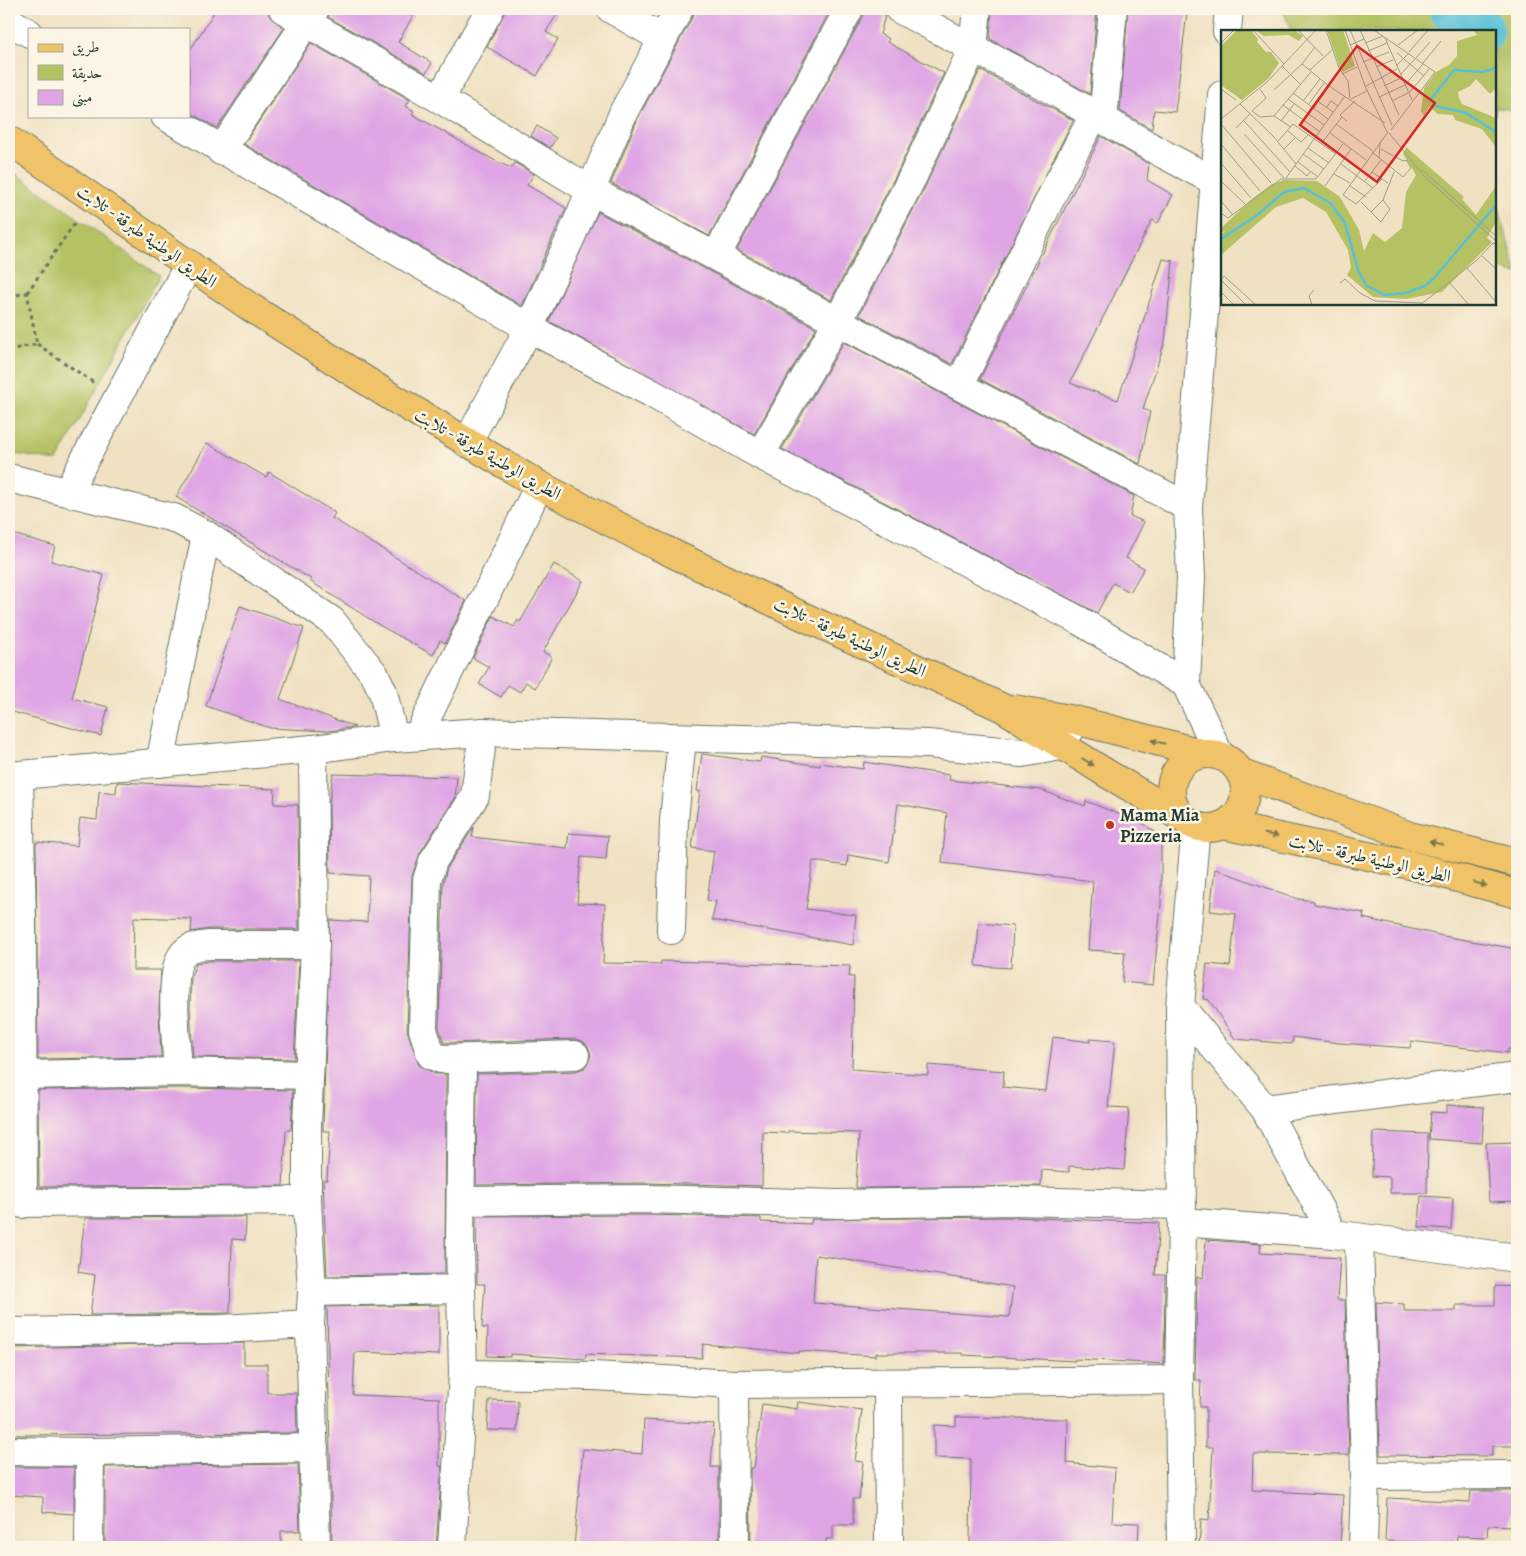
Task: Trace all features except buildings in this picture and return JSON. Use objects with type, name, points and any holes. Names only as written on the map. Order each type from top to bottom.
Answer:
[{"type":"main road","name":"الطريق الوطنية طبرقة - تلابت","points":[[9,140],[250,308],[467,443],[539,485],[648,541],[800,615],[1002,708],[1061,746],[1190,822]]},
{"type":"main road","name":"الطريق الوطنية طبرقة - تلابت","points":[[1002,708],[1075,720],[1222,761],[1410,836],[1517,863]]},
{"type":"main road","points":[[1222,761],[1245,784],[1245,797],[1234,818],[1223,825],[1210,828],[1190,822],[1176,810],[1172,798],[1172,785],[1175,774],[1183,764],[1222,761]]},
{"type":"main road","name":"الطريق الوطنية طبرقة - تلابت","points":[[1223,825],[1410,865],[1517,894]]},
{"type":"street","points":[[283,9],[311,15],[440,99],[590,190],[960,384],[1188,507]]},
{"type":"street","points":[[440,99],[490,9]]},
{"type":"street","points":[[611,9],[663,39]]},
{"type":"street","points":[[467,443],[529,328],[624,111],[679,9]]},
{"type":"street","points":[[716,256],[849,9]]},
{"type":"street","points":[[900,9],[1216,182]]},
{"type":"street","points":[[760,455],[838,321],[912,178],[973,48],[977,9]]},
{"type":"street","points":[[960,384],[1039,220],[1099,117],[1113,9]]},
{"type":"street","points":[[1227,30],[1229,9]]},
{"type":"street","points":[[221,151],[311,15]]},
{"type":"street","points":[[9,21],[28,32]]},
{"type":"street","points":[[1221,110],[1188,507],[1191,578],[1186,684],[1222,761]]},
{"type":"street","points":[[168,118],[221,151],[529,328],[651,393],[760,455],[1080,621],[1186,684]]},
{"type":"street","points":[[68,491],[188,264]]},
{"type":"street","points":[[9,478],[174,518],[206,535],[332,621],[375,675],[406,737]]},
{"type":"street","points":[[406,737],[539,485]]},
{"type":"street","points":[[160,763],[206,535]]},
{"type":"street","points":[[307,1201],[16,1204],[23,1075],[14,776],[313,749],[406,737],[483,732],[928,744],[1022,753],[1061,746],[1075,720]]},
{"type":"street","points":[[483,732],[475,796],[433,862],[427,880],[423,1030],[431,1055],[441,1059],[575,1055]]},
{"type":"street","points":[[671,930],[674,820],[682,738]]},
{"type":"street","points":[[313,749],[315,945],[308,1075],[307,1201],[312,1292],[310,1324],[316,1547]]},
{"type":"street","points":[[1181,1547],[1179,1380],[1181,1213],[1180,1006],[1190,822]]},
{"type":"street","points":[[178,1072],[174,982],[178,964],[183,953],[193,947],[209,945],[315,945]]},
{"type":"street","points":[[1180,1006],[1264,1109],[1332,1234]]},
{"type":"street","points":[[452,1547],[463,1374],[460,1290],[463,1201],[462,1059]]},
{"type":"street","points":[[23,1075],[178,1072],[308,1075]]},
{"type":"street","points":[[1264,1109],[1517,1077]]},
{"type":"street","points":[[463,1201],[647,1199],[838,1204],[1014,1201],[1181,1213],[1360,1239],[1517,1258]]},
{"type":"street","points":[[1360,1239],[1365,1476],[1363,1547]]},
{"type":"street","points":[[312,1292],[460,1290]]},
{"type":"street","points":[[9,1332],[221,1329],[310,1324]]},
{"type":"street","points":[[463,1374],[594,1376],[734,1384],[1179,1380]]},
{"type":"street","points":[[734,1384],[735,1547]]},
{"type":"street","points":[[888,1384],[889,1547]]},
{"type":"street","points":[[9,1452],[314,1448]]},
{"type":"street","points":[[89,1547],[90,1452]]},
{"type":"street","points":[[1365,1476],[1517,1475]]},
{"type":"path","points":[[92,198],[27,293],[37,344],[118,399]]},
{"type":"path","points":[[9,296],[27,293]]},
{"type":"path","points":[[9,350],[37,344]]},
{"type":"green space","points":[[1283,9],[1517,9],[1517,110],[1496,108],[1496,30],[1291,30]]},
{"type":"green space","points":[[9,169],[159,276],[57,461],[9,453]]},
{"type":"green space","points":[[1496,199],[1517,273],[1496,267]]},
{"type":"waterway","points":[[1455,9],[1477,30]]},
{"type":"place","name":"Mama Mia Pizzeria","points":[[1110,825]]}]
